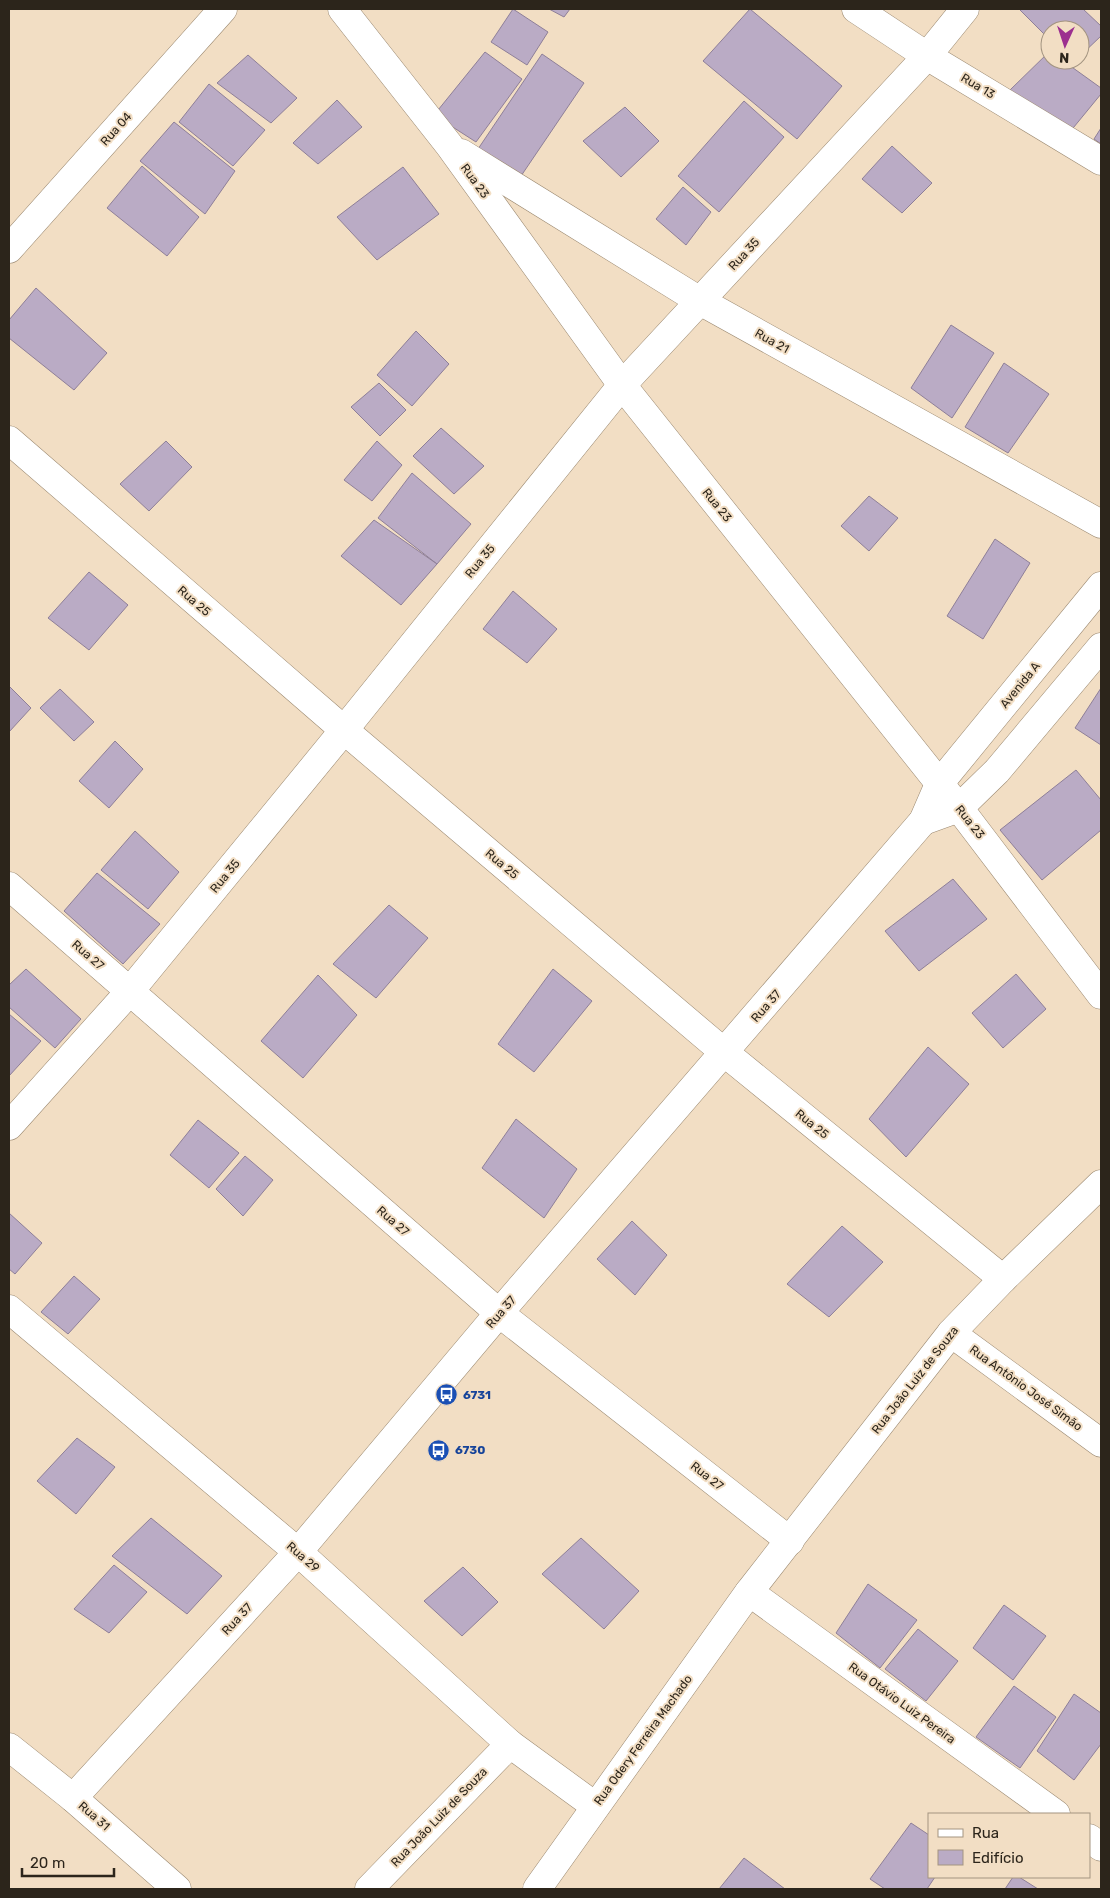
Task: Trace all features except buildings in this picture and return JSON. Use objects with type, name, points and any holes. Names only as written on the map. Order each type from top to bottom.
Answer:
[{"type":"street","name":"Rua 04","points":[[9,250],[223,9]]},
{"type":"street","name":"Rua 23","points":[[342,9],[449,145],[622,385],[959,808],[1101,994]]},
{"type":"street","name":"Rua 13","points":[[856,9],[928,56],[1101,161]]},
{"type":"street","name":"Rua 35","points":[[9,1126],[130,991],[344,730],[622,385],[928,56],[965,9]]},
{"type":"street","name":"Rua 21","points":[[449,145],[700,301],[1101,524]]},
{"type":"street","name":"Rua 25","points":[[9,440],[344,730],[725,1053],[1003,1279]]},
{"type":"street","name":"Avenida A","points":[[940,784],[1101,586]]},
{"type":"street","points":[[959,808],[997,771],[1101,647]]},
{"type":"street","name":"Rua 37","points":[[73,1798],[298,1552],[499,1313],[725,1053],[923,821],[940,784]]},
{"type":"street","name":"Rua 37","points":[[923,821],[959,808]]},
{"type":"street","name":"Rua 27","points":[[9,886],[499,1313],[790,1541]]},
{"type":"street","name":"Rua João Luiz de Souza","points":[[749,1592],[950,1333],[1101,1184]]},
{"type":"street","name":"Rua 29","points":[[9,1309],[298,1552],[510,1744],[595,1806]]},
{"type":"street","name":"Rua Antônio José Simão","points":[[950,1333],[1101,1443]]},
{"type":"street","name":"Rua Odery Ferreira Machado","points":[[543,1887],[595,1806],[749,1592]]},
{"type":"street","name":"Rua Otávio Luiz Pereira","points":[[749,1592],[1055,1813]]},
{"type":"street","name":"Rua João Luiz de Souza","points":[[368,1889],[510,1744]]},
{"type":"street","name":"Rua 31","points":[[9,1747],[73,1798],[177,1889]]},
{"type":"street","points":[[1090,1839],[1101,1847]]},
{"type":"place","name":"6731","points":[[447,1395]]},
{"type":"place","name":"6730","points":[[439,1450]]}]
